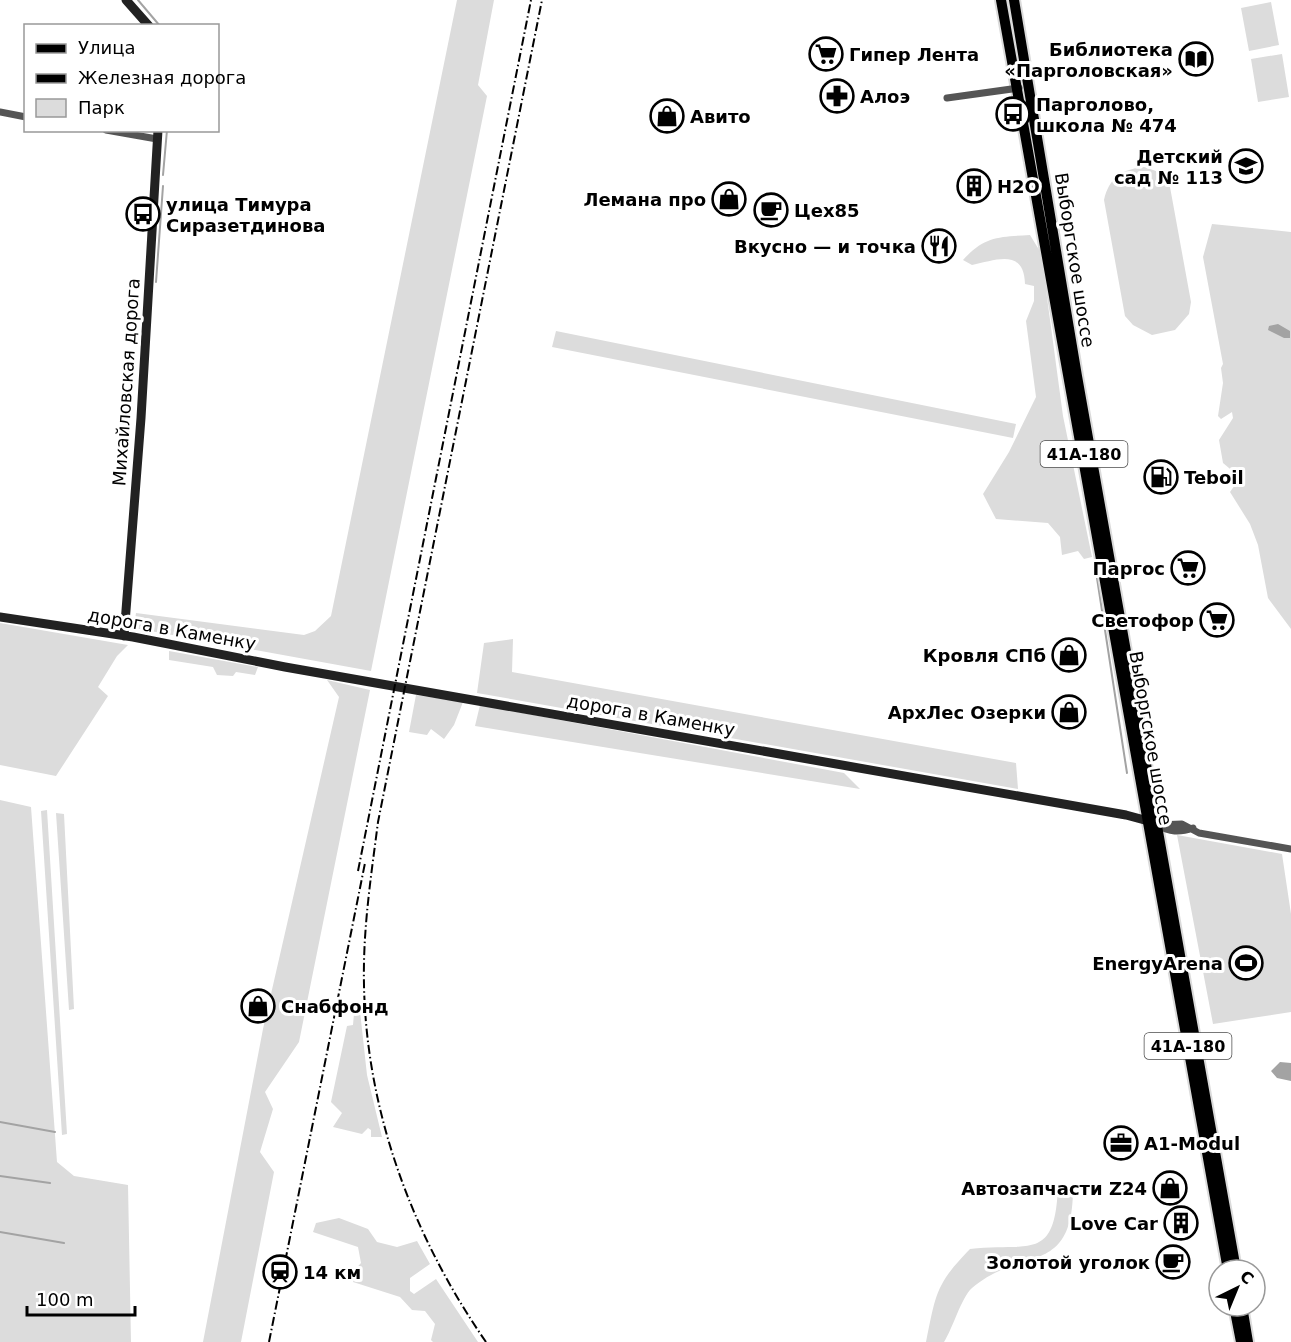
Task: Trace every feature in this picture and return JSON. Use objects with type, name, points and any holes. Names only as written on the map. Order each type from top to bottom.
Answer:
[{"type":"main road","name":"Выборгское шоссе","points":[[1001,0],[1234,1258]]},
{"type":"main road","name":"Выборгское шоссе","points":[[1014,0],[1226,1258]]},
{"type":"main road","points":[[1236,1318],[1241,1342]]},
{"type":"main road","points":[[1244,1318],[1248,1342]]},
{"type":"street","points":[[126,0],[147,24]]},
{"type":"street","points":[[947,98],[1017,88],[1030,89]]},
{"type":"street","points":[[0,112],[24,117]]},
{"type":"street","points":[[126,132],[157,135]]},
{"type":"street","name":"Михайловская дорога","points":[[124,636],[141,418],[157,135]]},
{"type":"street","name":"дорога в Каменку","points":[[0,617],[124,636],[1126,815],[1168,830],[1182,832],[1193,828],[1199,833],[1291,849]]},
{"type":"green space","points":[[457,0],[494,0],[478,85],[487,96],[371,671],[134,628],[136,613],[304,635],[315,631],[331,616]]},
{"type":"green space","points":[[1271,2],[1279,45],[1249,51],[1241,8]]},
{"type":"green space","points":[[1282,54],[1289,97],[1258,102],[1251,59]]},
{"type":"green space","points":[[1144,167],[1156,171],[1170,187],[1191,302],[1189,314],[1175,330],[1152,335],[1133,325],[1125,316],[1104,200],[1113,180],[1129,170]]},
{"type":"green space","points":[[1212,224],[1291,232],[1291,629],[1268,598],[1258,545],[1250,524],[1230,492],[1237,482],[1235,473],[1223,463],[1219,440],[1233,418],[1232,412],[1221,419],[1218,416],[1223,383],[1221,368],[1223,364],[1203,257]]},
{"type":"green space","points":[[1030,235],[1041,253],[1063,416],[1092,557],[1084,559],[1078,551],[1062,555],[1060,537],[1048,523],[996,519],[983,494],[1009,452],[1036,397],[1026,321],[1034,301],[1034,286],[1025,284],[1020,265],[1014,261],[999,259],[972,265],[963,260],[978,246],[993,239]]},
{"type":"green space","points":[[556,331],[1016,424],[1013,438],[552,347]]},
{"type":"green space","points":[[0,623],[128,645],[117,656],[98,687],[108,696],[56,776],[0,765]]},
{"type":"green space","points":[[513,639],[512,672],[1016,763],[1018,789],[477,693],[484,643]]},
{"type":"green space","points":[[169,651],[258,667],[255,675],[236,672],[233,676],[217,675],[213,667],[169,660]]},
{"type":"green space","points":[[327,680],[370,690],[299,1042],[265,1092],[273,1109],[260,1152],[274,1172],[241,1342],[203,1342],[263,1029],[339,697]]},
{"type":"green space","points":[[416,695],[463,702],[454,725],[444,739],[431,729],[427,735],[409,732]]},
{"type":"green space","points":[[480,705],[844,773],[860,789],[475,726]]},
{"type":"green space","points":[[0,800],[31,807],[57,1162],[74,1176],[128,1185],[131,1342],[0,1342]]},
{"type":"green space","points":[[47,810],[67,1134],[62,1135],[41,811]]},
{"type":"green space","points":[[56,813],[64,814],[74,1009],[69,1010]]},
{"type":"green space","name":"EnergyArena","points":[[1177,835],[1282,854],[1291,914],[1291,1012],[1213,1024]]},
{"type":"green space","points":[[355,1002],[359,1002],[367,1075],[382,1137],[371,1137],[371,1130],[368,1128],[362,1134],[333,1127],[342,1113],[331,1102],[347,1026],[353,1025]]},
{"type":"green space","points":[[1058,1186],[1073,1188],[1071,1216],[1064,1236],[1054,1248],[1041,1256],[990,1275],[972,1288],[964,1299],[944,1342],[926,1342],[935,1301],[943,1282],[958,1261],[970,1249],[1023,1246],[1035,1244],[1045,1238],[1056,1211]]},
{"type":"green space","points":[[339,1218],[368,1229],[377,1242],[397,1247],[417,1241],[430,1264],[410,1278],[410,1291],[414,1294],[436,1279],[478,1342],[433,1342],[431,1340],[435,1324],[425,1311],[412,1310],[400,1297],[353,1282],[352,1273],[361,1263],[358,1247],[313,1232],[316,1223]]},
{"type":"shaded area","points":[[1278,324],[1290,331],[1290,338],[1284,338],[1268,330],[1269,326]]},
{"type":"shaded area","points":[[1280,1062],[1291,1063],[1291,1081],[1277,1078],[1271,1071]]},
{"type":"waterway","points":[[138,0],[158,24]]},
{"type":"waterway","points":[[163,175],[167,132]]},
{"type":"waterway","points":[[156,282],[163,186]]},
{"type":"waterway","points":[[1097,578],[1127,773]]},
{"type":"waterway","points":[[0,1122],[55,1132]]},
{"type":"waterway","points":[[0,1176],[50,1183]]},
{"type":"waterway","points":[[0,1232],[64,1243]]},
{"type":"railway","points":[[358,871],[531,0]]},
{"type":"railway","points":[[486,1342],[434,1255],[395,1161],[381,1113],[371,1063],[365,1013],[364,962],[369,892],[378,822],[542,0]]},
{"type":"railway","points":[[269,1342],[365,863]]},
{"type":"place","name":"Гипер Лента","points":[[826,54]]},
{"type":"place","name":"Библиотека «Парголовская»","points":[[1196,59]]},
{"type":"place","name":"Алоэ","points":[[837,96]]},
{"type":"place","name":"Парголово, школа № 474","points":[[1013,114]]},
{"type":"place","name":"Авито","points":[[667,116]]},
{"type":"place","name":"Детский сад № 113","points":[[1246,166]]},
{"type":"place","name":"H2O","points":[[974,186]]},
{"type":"place","name":"Лемана про","points":[[729,199]]},
{"type":"place","name":"Цех85","points":[[771,210]]},
{"type":"place","name":"улица Тимура Сиразетдинова","points":[[143,214]]},
{"type":"place","name":"Вкусно — и точка","points":[[939,246]]},
{"type":"place","name":"Teboil","points":[[1161,477]]},
{"type":"place","name":"Паргос","points":[[1188,568]]},
{"type":"place","name":"Светофор","points":[[1217,620]]},
{"type":"place","name":"Кровля СПб","points":[[1069,655]]},
{"type":"place","name":"АрхЛес Озерки","points":[[1069,712]]},
{"type":"place","name":"EnergyArena","points":[[1246,963]]},
{"type":"place","name":"Снабфонд","points":[[258,1006]]},
{"type":"place","name":"A1-Modul","points":[[1121,1143]]},
{"type":"place","name":"Автозапчасти Z24","points":[[1170,1188]]},
{"type":"place","name":"Love Car","points":[[1181,1223]]},
{"type":"place","name":"Золотой уголок","points":[[1173,1262]]},
{"type":"place","name":"14 км","points":[[280,1272]]}]
